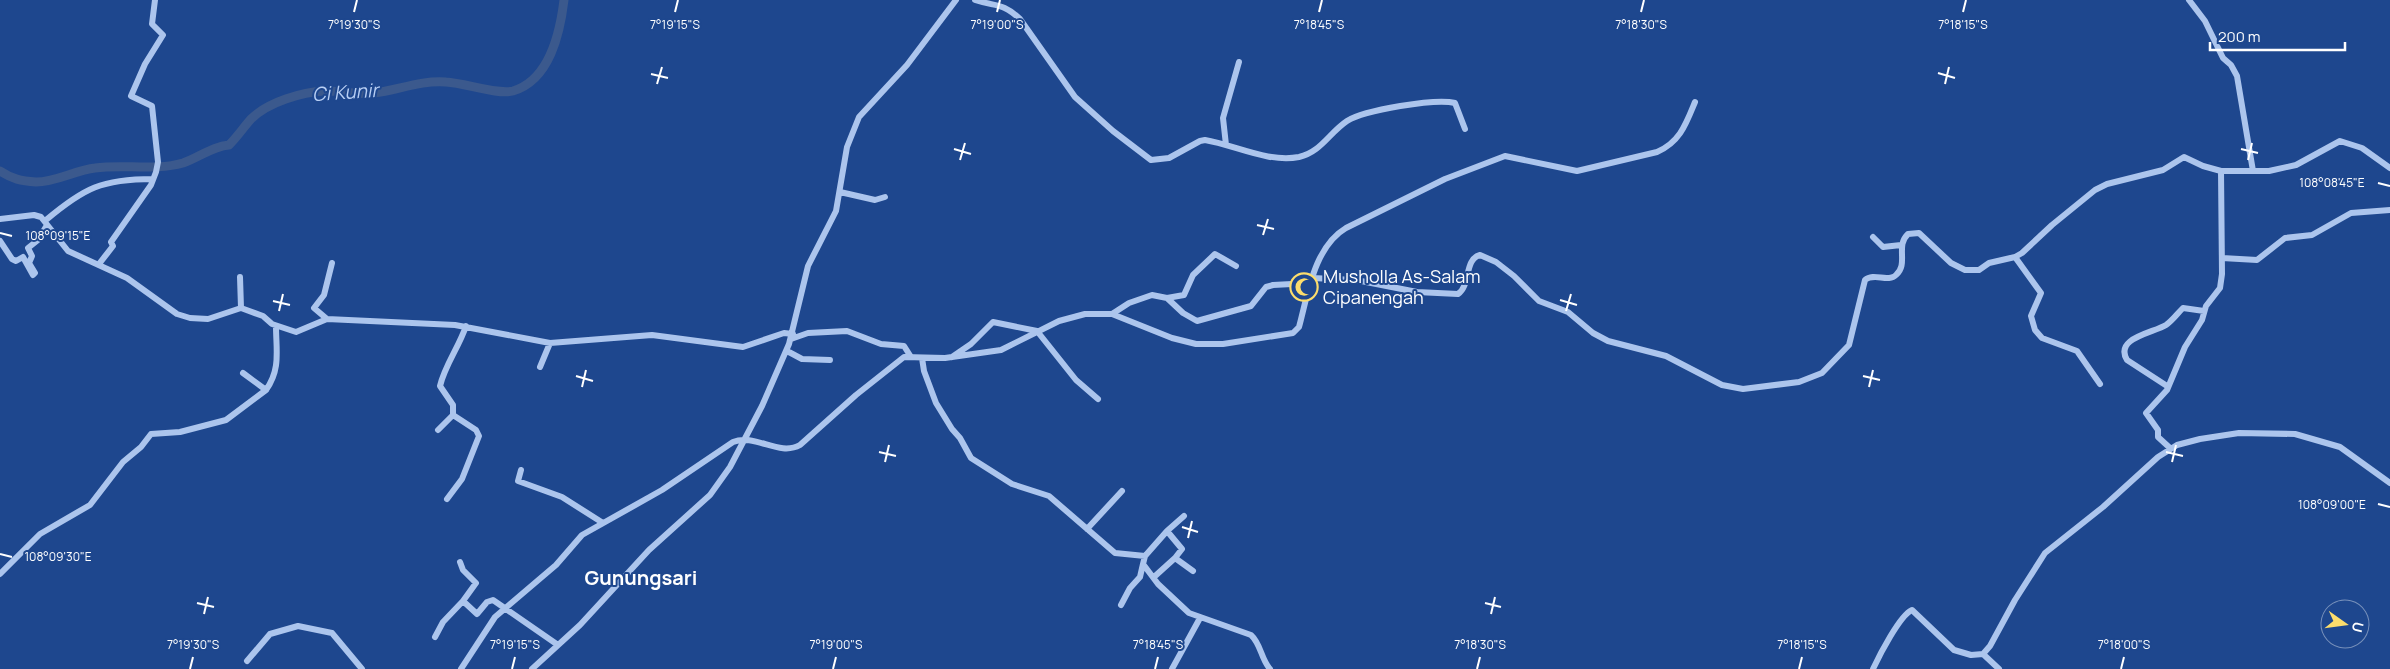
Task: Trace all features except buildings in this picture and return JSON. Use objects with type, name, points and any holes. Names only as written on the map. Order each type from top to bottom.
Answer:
[{"type":"street","points":[[99,264],[112,246],[111,242],[153,180],[156,172],[158,162],[152,106],[131,96],[144,64],[163,35],[152,24],[155,0]]},
{"type":"street","points":[[532,669],[558,645],[649,550],[710,494],[730,467],[744,442],[787,351],[808,266],[836,211],[847,147],[859,117],[907,65],[956,0]]},
{"type":"street","points":[[975,0],[1000,4],[1012,11],[1020,19],[1075,97],[1146,157],[1161,160],[1200,140],[1283,158],[1299,157],[1316,150],[1352,118],[1402,106],[1437,102],[1455,103],[1465,129]]},
{"type":"street","points":[[2189,0],[2205,21],[2223,58],[2231,65],[2237,76],[2253,171]]},
{"type":"street","points":[[1226,145],[1223,118],[1239,62]]},
{"type":"street","points":[[460,669],[487,626],[556,566],[582,535],[662,490],[733,442],[793,449],[899,360],[911,357],[951,358],[1001,350],[1013,346],[1037,331],[1084,314],[1112,314],[1172,338],[1196,344],[1223,344],[1293,333],[1299,327],[1317,278],[1321,258],[1338,232],[1445,178],[1505,156],[1515,156],[1567,170],[1577,170],[1657,152],[1666,148],[1679,136],[1696,102]]},
{"type":"street","points":[[1167,298],[1183,313],[1197,321],[1251,306],[1266,287],[1292,284],[1317,278],[1356,280],[1417,292],[1458,294],[1463,290],[1471,262],[1480,255],[1496,262],[1514,276],[1539,301],[1568,312],[1593,333],[1608,342],[1666,356],[1722,385],[1743,389],[1799,382],[1822,373],[1850,342],[1865,280],[1872,276],[1892,277],[1897,274],[1902,260],[1901,245],[1908,234],[1919,233],[1944,258],[1965,270],[1974,271],[1989,263],[2015,257],[2095,190],[2107,184],[2163,170],[2184,157],[2203,166],[2221,171],[2285,168],[2296,165],[2340,142],[2362,148],[2390,168]]},
{"type":"street","points":[[2170,448],[2158,437],[2158,428],[2146,414],[2166,392],[2167,386],[2204,311],[2220,288],[2222,258],[2221,171]]},
{"type":"street","points":[[0,241],[12,260],[16,261],[23,257],[34,275],[35,272],[28,263],[32,256],[28,248],[38,240],[46,223],[86,190],[119,181],[153,180]]},
{"type":"street","points":[[840,192],[875,200],[885,197]]},
{"type":"street","points":[[2222,258],[2257,260],[2285,238],[2312,236],[2351,212],[2390,210]]},
{"type":"street","points":[[0,219],[34,215],[46,223],[68,251],[127,278],[177,314],[190,318],[208,319],[219,317],[241,308],[252,310],[276,326],[296,332],[326,319],[466,326],[550,344],[652,335],[743,347],[784,332],[792,336],[847,331],[881,344],[904,346],[911,357]]},
{"type":"street","points":[[1872,237],[1883,247],[1901,245]]},
{"type":"street","points":[[1112,314],[1152,295],[1167,298],[1184,295],[1193,276],[1215,254],[1236,266]]},
{"type":"street","points":[[2015,257],[2041,293],[2031,316],[2035,330],[2042,338],[2077,351],[2100,384]]},
{"type":"street","points":[[326,319],[314,308],[324,295],[332,263]]},
{"type":"street","points":[[240,277],[241,308]]},
{"type":"street","points":[[2167,386],[2127,360],[2124,355],[2125,348],[2133,339],[2166,324],[2183,308],[2204,311]]},
{"type":"street","points":[[951,358],[968,347],[993,322],[1037,331],[1076,380],[1098,399]]},
{"type":"street","points":[[0,574],[40,534],[90,505],[123,462],[141,447],[151,434],[180,432],[226,420],[266,390],[276,375],[276,326]]},
{"type":"street","points":[[453,415],[452,405],[440,386],[466,326]]},
{"type":"street","points":[[540,367],[550,344]]},
{"type":"street","points":[[787,351],[802,359],[830,360]]},
{"type":"street","points":[[922,358],[924,371],[936,403],[952,429],[960,438],[970,458],[1012,484],[1050,496],[1115,553],[1145,556]]},
{"type":"street","points":[[244,374],[266,390]]},
{"type":"street","points":[[438,430],[453,415]]},
{"type":"street","points":[[447,499],[462,480],[479,436],[479,432],[453,415]]},
{"type":"street","points":[[1873,669],[1897,627],[1912,610],[1954,650],[1971,655],[1983,654],[1990,646],[2015,600],[2038,568],[2045,553],[2103,507],[2123,487],[2170,448],[2200,439],[2239,433],[2295,434],[2340,447],[2390,483]]},
{"type":"street","points":[[521,470],[518,481],[562,497],[603,523]]},
{"type":"street","points":[[1087,529],[1122,491]]},
{"type":"street","points":[[1121,605],[1130,588],[1140,577],[1145,556],[1167,531],[1184,516]]},
{"type":"street","points":[[1154,577],[1182,549],[1167,531]]},
{"type":"street","points":[[1175,558],[1193,571]]},
{"type":"street","points":[[435,637],[443,622],[476,584],[463,570],[460,562]]},
{"type":"street","points":[[1143,564],[1158,584],[1189,613],[1200,618],[1215,621],[1251,635],[1256,639],[1262,658],[1270,669]]},
{"type":"street","points":[[463,601],[477,614],[490,600],[506,608],[558,645]]},
{"type":"street","points":[[1172,669],[1200,618]]},
{"type":"street","points":[[247,661],[270,634],[298,626],[332,633],[362,669]]},
{"type":"street","points":[[1983,654],[1999,669]]},
{"type":"waterway","name":"Ci Kunir","points":[[0,171],[17,179],[36,182],[51,180],[95,168],[162,167],[183,163],[217,148],[229,145],[251,119],[266,108],[286,99],[316,92],[362,94],[437,82],[506,92],[513,91],[526,85],[536,77],[551,54],[560,27],[564,0]]},
{"type":"place","name":"Musholla As-Salam Cipanengah","points":[[1304,287]]},
{"type":"district","name":"Gunungsari","points":[[641,578]]}]
